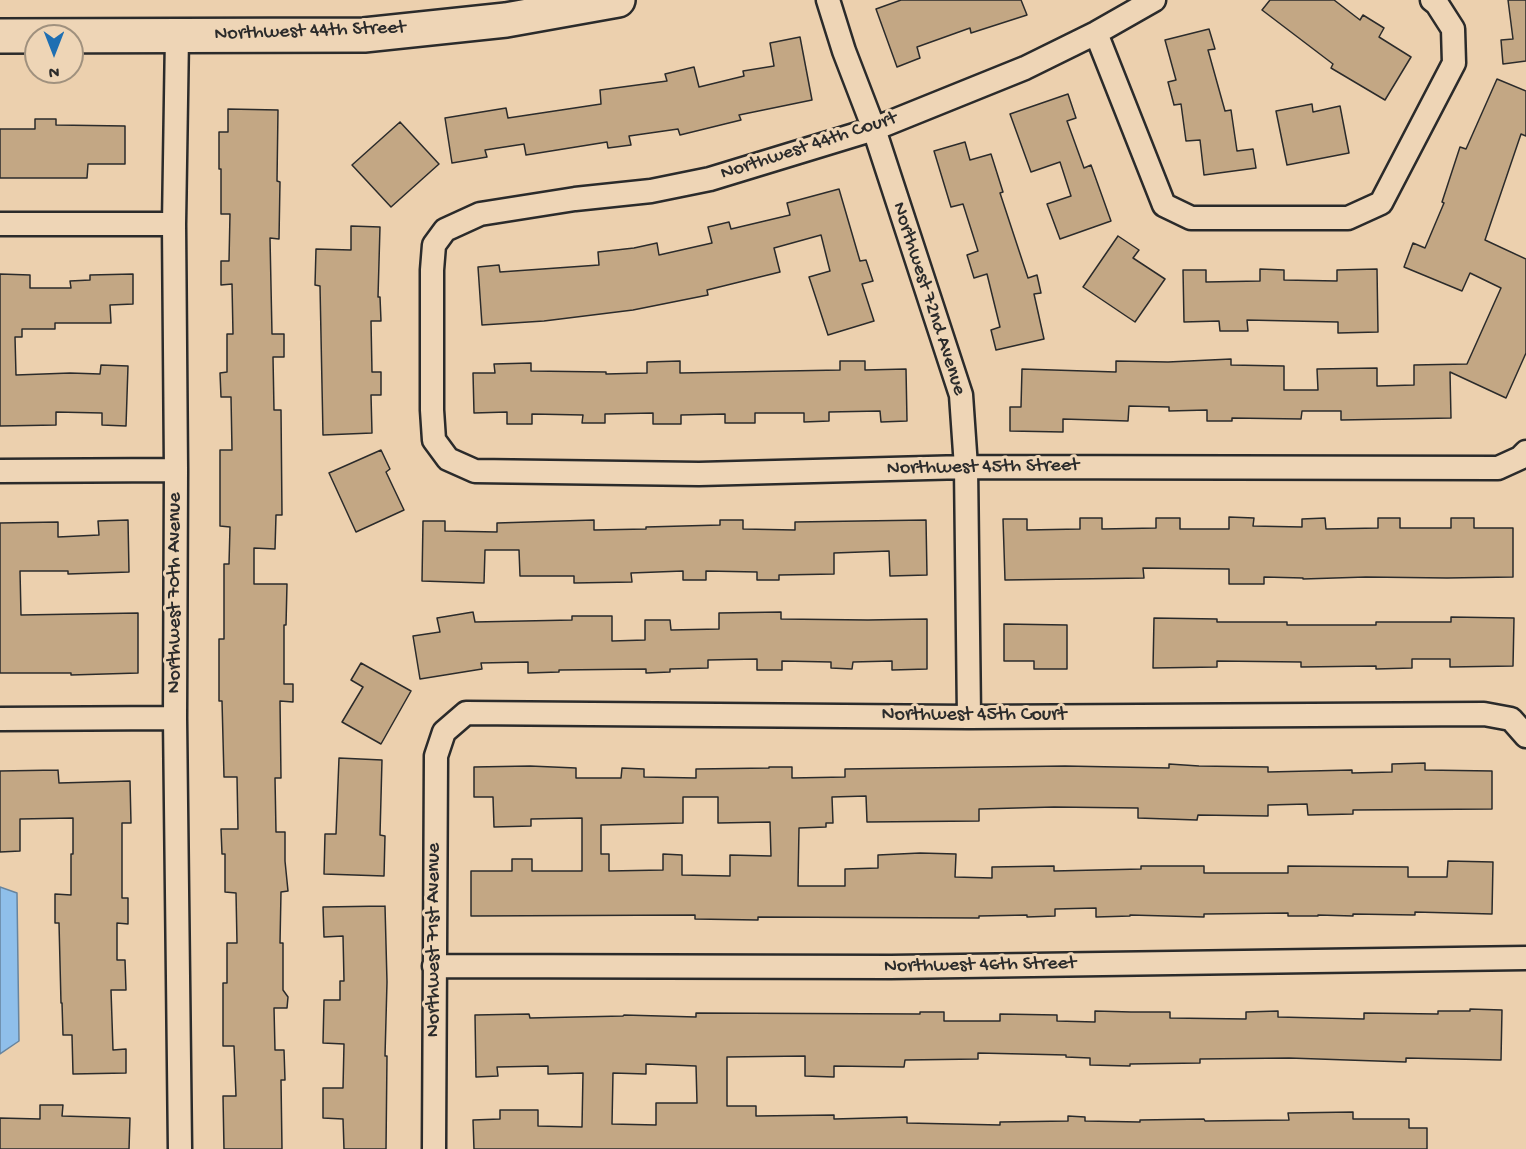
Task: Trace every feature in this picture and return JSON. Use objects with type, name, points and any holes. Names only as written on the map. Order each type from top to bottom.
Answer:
[{"type":"street","name":"Northwest 44th Street","points":[[0,36],[364,35],[506,20],[618,0]]},
{"type":"street","name":"Northwest 72nd Avenue","points":[[828,0],[844,51],[874,129],[961,395],[966,467],[969,717]]},
{"type":"street","name":"Northwest 44th Court","points":[[448,459],[434,440],[432,410],[432,270],[434,245],[445,230],[480,214],[575,199],[651,191],[710,179],[874,129],[1025,68],[1096,33],[1154,0]]},
{"type":"street","points":[[1096,33],[1164,205],[1191,218],[1348,218],[1381,203],[1454,63],[1453,29],[1432,0]]},
{"type":"street","name":"Northwest 70th Avenue","points":[[177,36],[174,224],[175,718],[180,1149]]},
{"type":"street","points":[[0,224],[174,224]]},
{"type":"street","name":"Northwest 45th Street","points":[[448,459],[475,471],[699,474],[966,467],[1498,468],[1523,455]]},
{"type":"street","points":[[0,471],[176,470]]},
{"type":"street","name":"Northwest 45th Court","points":[[444,732],[466,713],[969,717],[1484,714],[1511,719],[1526,736]]},
{"type":"street","points":[[0,719],[175,718]]},
{"type":"street","name":"Northwest 71st Avenue","points":[[434,1149],[436,756],[444,732]]},
{"type":"street","name":"Northwest 46th Street","points":[[434,966],[891,967],[1526,958]]},
{"type":"water","points":[[0,887],[17,893],[19,1041],[0,1054]]},
{"type":"building","points":[[901,0],[1021,0],[1027,15],[971,33],[970,28],[917,47],[920,58],[897,67],[876,9]]},
{"type":"building","points":[[1270,0],[1334,0],[1360,20],[1363,15],[1384,28],[1379,37],[1411,57],[1385,100],[1331,68],[1333,64],[1262,10]]},
{"type":"building","points":[[1508,0],[1526,0],[1526,61],[1503,64],[1501,40],[1513,39]]},
{"type":"building","points":[[1209,29],[1215,49],[1208,50],[1225,111],[1231,110],[1237,151],[1253,149],[1256,168],[1204,175],[1200,140],[1186,141],[1181,104],[1174,105],[1168,82],[1176,80],[1165,40]]},
{"type":"building","points":[[800,37],[812,100],[739,115],[741,120],[680,135],[678,129],[629,136],[631,145],[608,148],[607,142],[526,155],[524,144],[485,150],[487,157],[452,163],[445,118],[506,108],[508,118],[601,104],[600,90],[667,81],[665,74],[694,67],[699,87],[744,76],[743,71],[774,66],[770,43]]},
{"type":"building","points":[[1497,79],[1526,91],[1526,136],[1521,134],[1485,240],[1526,259],[1526,353],[1506,398],[1450,372],[1451,418],[1341,420],[1341,411],[1302,411],[1301,419],[1232,418],[1232,421],[1207,421],[1207,410],[1169,411],[1169,407],[1129,406],[1128,421],[1063,419],[1063,432],[1010,431],[1010,407],[1021,407],[1022,369],[1116,372],[1116,361],[1168,362],[1231,359],[1231,365],[1284,366],[1284,390],[1318,390],[1317,369],[1377,368],[1377,386],[1414,385],[1414,365],[1467,364],[1501,288],[1470,273],[1462,291],[1404,267],[1413,243],[1425,248],[1444,203],[1442,202],[1460,147],[1466,149]]},
{"type":"building","points":[[1068,94],[1076,118],[1067,121],[1084,168],[1091,165],[1111,221],[1060,239],[1047,204],[1071,196],[1060,162],[1031,172],[1010,114]]},
{"type":"building","points":[[1312,104],[1313,112],[1340,106],[1349,153],[1287,165],[1276,111]]},
{"type":"building","points":[[228,109],[278,110],[279,239],[270,238],[272,334],[284,334],[284,357],[273,357],[274,410],[281,410],[282,515],[276,515],[275,549],[254,548],[254,584],[287,584],[284,684],[293,684],[293,702],[280,701],[281,778],[275,778],[276,832],[285,832],[288,891],[281,892],[280,943],[283,943],[283,990],[288,997],[287,1008],[274,1008],[275,1050],[284,1050],[285,1080],[281,1080],[282,1149],[224,1149],[223,1096],[236,1096],[234,1046],[223,1046],[223,983],[227,983],[227,943],[237,943],[236,893],[225,892],[225,854],[222,854],[221,829],[238,829],[237,777],[224,777],[222,701],[219,701],[219,639],[224,639],[224,564],[229,564],[230,527],[220,526],[220,450],[232,450],[231,397],[221,397],[220,373],[227,372],[227,334],[233,334],[232,284],[221,285],[221,261],[229,261],[230,214],[221,214],[219,132],[228,132]]},
{"type":"building","points":[[35,119],[56,119],[56,125],[125,126],[125,164],[88,164],[87,178],[0,178],[0,129],[35,129]]},
{"type":"building","points":[[400,122],[439,164],[391,207],[352,165]]},
{"type":"building","points":[[965,142],[970,160],[991,154],[1003,192],[1000,193],[1028,278],[1037,275],[1041,293],[1034,294],[1044,339],[996,350],[991,330],[1000,327],[987,274],[974,278],[967,255],[978,251],[963,204],[951,207],[934,151]]},
{"type":"building","points":[[839,189],[860,261],[866,260],[873,281],[862,284],[874,321],[828,335],[809,277],[830,271],[821,235],[774,248],[780,272],[707,290],[708,295],[633,310],[544,321],[482,325],[478,267],[499,265],[500,272],[599,265],[598,252],[657,243],[659,255],[712,243],[708,227],[729,222],[731,229],[790,215],[787,203]]},
{"type":"building","points":[[351,226],[380,227],[378,297],[380,297],[381,321],[371,321],[372,372],[381,372],[381,395],[371,395],[372,433],[323,435],[320,286],[315,285],[316,249],[351,250]]},
{"type":"building","points":[[1118,236],[1139,250],[1133,258],[1165,279],[1135,322],[1083,287]]},
{"type":"building","points":[[1260,269],[1284,270],[1284,280],[1337,281],[1337,270],[1377,269],[1378,332],[1338,333],[1338,322],[1247,320],[1248,331],[1220,331],[1219,321],[1184,322],[1183,270],[1206,270],[1206,282],[1260,281]]},
{"type":"building","points":[[0,274],[30,275],[30,288],[71,288],[70,281],[90,280],[90,275],[133,274],[133,304],[110,305],[111,323],[55,323],[55,329],[22,329],[22,337],[15,337],[16,375],[100,374],[101,365],[128,366],[126,426],[102,425],[102,413],[56,412],[56,425],[0,426]]},
{"type":"building","points":[[680,361],[680,373],[840,370],[840,361],[865,361],[865,370],[906,369],[907,421],[881,422],[880,411],[829,412],[829,421],[804,422],[804,413],[755,413],[755,423],[725,423],[725,414],[681,415],[681,424],[653,424],[653,413],[605,414],[605,423],[582,423],[583,415],[532,414],[532,424],[507,424],[507,412],[474,413],[473,373],[495,373],[494,364],[531,363],[531,371],[606,372],[606,374],[647,373],[647,362]]},
{"type":"building","points":[[381,450],[390,469],[386,472],[404,510],[356,532],[329,473]]},
{"type":"building","points":[[1229,517],[1254,518],[1253,526],[1302,527],[1302,519],[1325,518],[1326,529],[1378,528],[1378,518],[1400,518],[1400,528],[1451,528],[1451,518],[1474,518],[1474,528],[1513,528],[1513,577],[1303,579],[1264,577],[1264,584],[1229,584],[1229,569],[1143,568],[1144,578],[1005,580],[1003,519],[1027,519],[1027,530],[1080,529],[1080,518],[1102,518],[1102,529],[1156,528],[1156,518],[1180,518],[1180,529],[1229,529]]},
{"type":"building","points":[[128,520],[129,572],[68,574],[68,571],[20,571],[21,615],[138,613],[138,673],[71,675],[71,673],[0,673],[0,523],[58,522],[58,537],[99,535],[98,521]]},
{"type":"building","points":[[594,520],[594,530],[720,525],[720,520],[743,520],[743,529],[795,530],[795,522],[926,520],[927,575],[890,576],[889,551],[834,553],[834,574],[779,575],[779,580],[757,580],[757,572],[706,571],[706,580],[683,580],[683,571],[631,573],[632,582],[574,583],[574,576],[520,576],[519,550],[485,550],[484,583],[422,581],[423,521],[445,521],[445,531],[497,532],[497,523]]},
{"type":"building","points":[[473,612],[475,622],[572,620],[572,616],[612,616],[612,641],[645,640],[645,620],[670,620],[671,630],[719,629],[719,613],[781,612],[781,619],[927,619],[927,669],[892,670],[892,661],[853,662],[852,669],[831,668],[831,662],[782,661],[782,670],[757,670],[757,659],[708,660],[708,668],[670,669],[670,672],[646,673],[646,669],[559,670],[559,672],[528,673],[528,662],[481,663],[482,669],[420,679],[413,636],[440,632],[437,618]]},
{"type":"building","points":[[1451,617],[1514,618],[1513,666],[1450,667],[1450,659],[1412,659],[1412,668],[1301,667],[1301,662],[1217,661],[1217,667],[1153,668],[1154,618],[1217,619],[1217,622],[1287,622],[1287,625],[1376,625],[1376,622],[1451,622]]},
{"type":"building","points":[[1004,624],[1067,625],[1067,669],[1034,669],[1034,661],[1004,661]]},
{"type":"building","points":[[361,663],[411,691],[381,744],[342,722],[363,687],[351,680]]},
{"type":"building","points":[[339,758],[382,760],[380,835],[385,836],[384,876],[324,874],[325,834],[336,834]]},
{"type":"building","points":[[1425,763],[1425,770],[1492,771],[1492,809],[1353,810],[1353,814],[1308,815],[1307,804],[1268,805],[1268,816],[1198,815],[1197,820],[1138,818],[1138,808],[1054,807],[979,809],[979,821],[867,822],[866,796],[832,797],[833,823],[826,823],[826,827],[799,828],[798,886],[845,886],[845,869],[878,868],[878,855],[920,853],[956,854],[955,877],[992,878],[992,867],[1054,866],[1054,871],[1141,869],[1141,866],[1204,866],[1204,873],[1288,873],[1288,866],[1408,867],[1408,877],[1447,877],[1448,861],[1493,862],[1492,914],[1415,912],[1415,915],[1353,914],[1353,916],[1288,916],[1288,913],[1204,914],[1204,917],[1130,915],[1096,917],[1096,908],[1055,909],[1055,916],[979,916],[979,918],[758,917],[758,920],[695,919],[695,915],[471,916],[471,871],[512,871],[512,859],[532,859],[532,871],[582,871],[582,818],[531,819],[531,826],[494,827],[493,797],[474,797],[474,767],[576,768],[576,778],[621,778],[622,768],[644,769],[644,777],[696,778],[696,769],[792,767],[792,778],[845,777],[845,769],[1065,766],[1169,768],[1169,764],[1268,767],[1268,772],[1352,770],[1352,773],[1392,772],[1392,764]],"holes":[[[683,797],[718,797],[718,823],[770,822],[771,856],[730,855],[730,876],[682,875],[682,855],[663,854],[663,870],[609,871],[609,854],[601,854],[601,825],[683,823]]]},
{"type":"building","points":[[58,770],[59,783],[130,781],[131,823],[122,823],[122,898],[128,898],[128,924],[117,923],[117,960],[125,960],[126,990],[111,990],[113,1050],[126,1049],[126,1073],[73,1074],[72,1035],[63,1035],[59,923],[55,923],[55,894],[71,895],[73,818],[20,819],[20,851],[0,852],[0,771]]},
{"type":"building","points":[[385,906],[386,1149],[344,1149],[343,1119],[323,1118],[323,1088],[343,1088],[344,1044],[323,1043],[324,1000],[340,1000],[340,981],[344,981],[343,936],[324,937],[323,907]]},
{"type":"building","points":[[1470,1009],[1502,1010],[1501,1060],[1406,1058],[1406,1062],[1289,1058],[1200,1059],[1200,1063],[1130,1064],[1130,1066],[1090,1065],[1090,1058],[1066,1057],[1066,1055],[978,1053],[978,1059],[905,1060],[904,1067],[834,1066],[834,1077],[805,1076],[805,1056],[727,1057],[727,1106],[756,1106],[756,1116],[834,1115],[834,1119],[907,1117],[907,1123],[1000,1125],[1000,1122],[1068,1121],[1068,1116],[1085,1117],[1085,1121],[1140,1122],[1140,1120],[1204,1119],[1205,1121],[1289,1120],[1288,1113],[1353,1112],[1353,1119],[1409,1119],[1409,1128],[1427,1128],[1427,1149],[474,1149],[473,1120],[500,1119],[500,1110],[538,1110],[538,1126],[582,1127],[583,1073],[548,1074],[548,1066],[497,1067],[498,1076],[476,1077],[475,1015],[529,1014],[530,1018],[624,1015],[696,1017],[696,1013],[920,1014],[920,1012],[944,1012],[944,1021],[1000,1021],[1000,1014],[1057,1015],[1057,1021],[1095,1022],[1095,1011],[1170,1012],[1170,1018],[1246,1019],[1246,1012],[1278,1011],[1278,1017],[1364,1019],[1364,1013],[1438,1014],[1438,1011],[1470,1011]],"holes":[[[646,1064],[696,1066],[697,1103],[656,1103],[656,1125],[612,1124],[613,1073],[646,1074]]]},
{"type":"building","points":[[40,1105],[63,1105],[62,1116],[130,1118],[129,1149],[0,1149],[0,1118],[40,1119]]}]
